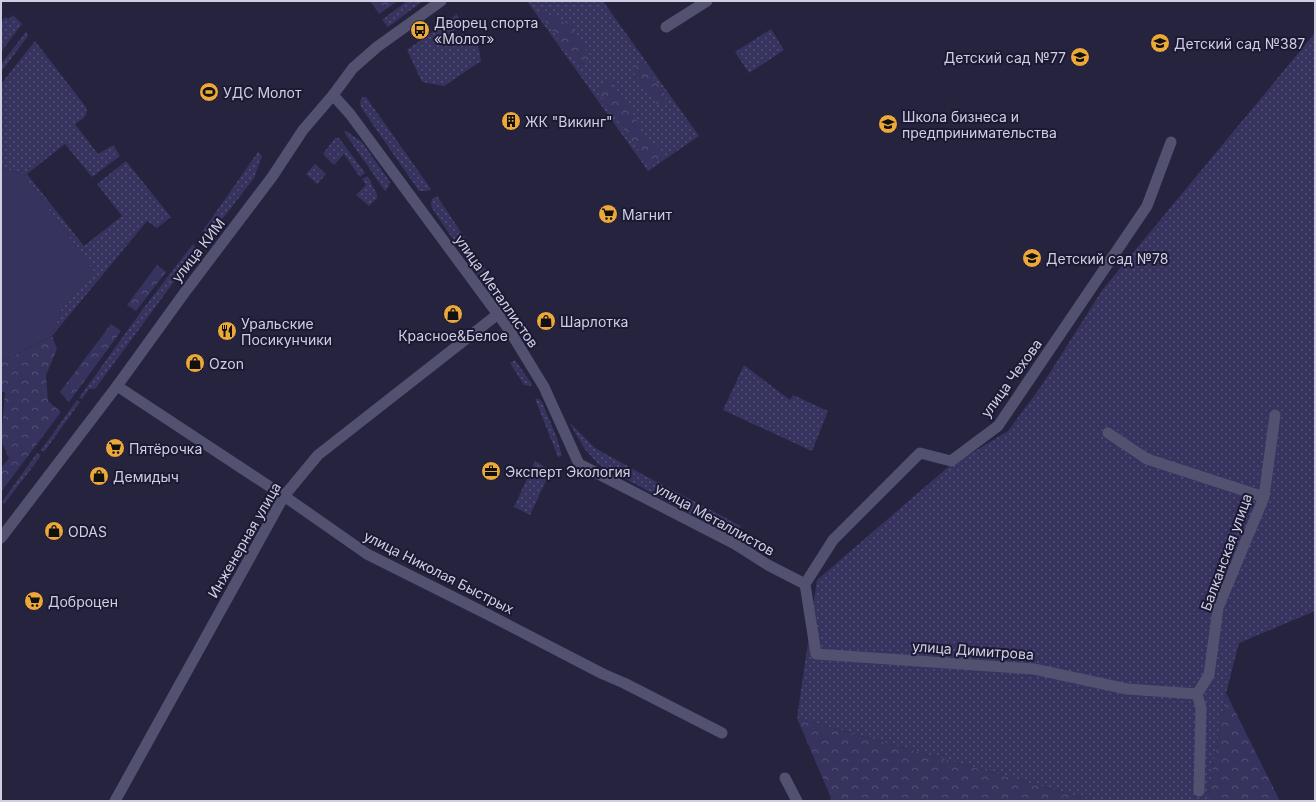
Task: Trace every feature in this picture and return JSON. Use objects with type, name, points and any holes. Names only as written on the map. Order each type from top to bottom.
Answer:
[{"type":"street","name":"улица КИМ","points":[[1,538],[117,386],[185,292],[272,177],[303,130],[333,96],[353,68],[376,47],[441,1]]},
{"type":"street","points":[[666,27],[707,1]]},
{"type":"street","name":"улица Металлистов","points":[[333,96],[350,114],[418,204],[439,237],[498,314],[544,387],[579,464],[736,544],[768,565],[805,584]]},
{"type":"street","name":"улица Чехова","points":[[805,584],[833,540],[920,453],[951,461],[998,426],[1147,206],[1171,142]]},
{"type":"street","name":"Инженерная улица","points":[[115,801],[284,496],[318,455],[498,314]]},
{"type":"street","name":"улица Николая Быстрых","points":[[117,386],[284,496],[366,554],[722,733]]},
{"type":"street","name":"Балканская улица","points":[[1197,694],[1209,675],[1218,608],[1264,497],[1275,415]]},
{"type":"street","points":[[1108,433],[1147,459],[1264,497]]},
{"type":"street","name":"улица Димитрова","points":[[805,584],[816,654],[1034,669],[1127,689],[1197,694]]},
{"type":"street","points":[[1197,694],[1201,708],[1199,791]]},
{"type":"street","points":[[785,778],[797,801]]},
{"type":"green space","points":[[370,1],[398,1],[379,14]]},
{"type":"green space","points":[[407,1],[423,1],[388,27],[382,20]]},
{"type":"green space","points":[[527,1],[603,1],[699,136],[648,171]]},
{"type":"green space","points":[[540,13],[549,14],[561,21],[569,23],[591,58],[578,66]]},
{"type":"green space","points":[[457,14],[460,24],[449,35],[471,34],[479,49],[481,61],[444,86],[422,82],[407,50]]},
{"type":"green space","points":[[13,15],[22,24],[1,52],[1,22],[5,17],[9,19]]},
{"type":"green space","points":[[771,29],[784,50],[749,73],[735,52]]},
{"type":"green space","points":[[26,32],[28,36],[1,72],[1,64]]},
{"type":"green space","points":[[1315,33],[1315,611],[1239,643],[1226,693],[1207,801],[1094,801],[797,718],[817,580],[947,468],[1008,431],[1042,385],[1103,289]]},
{"type":"green space","points":[[35,41],[86,107],[86,115],[75,124],[98,154],[111,146],[114,146],[120,156],[92,177],[65,144],[27,174],[84,246],[122,216],[97,184],[126,161],[171,217],[157,228],[147,221],[52,336],[61,310],[94,272],[24,175],[1,168],[1,84]]},
{"type":"green space","points":[[642,62],[666,96],[666,106],[658,105],[631,69]]},
{"type":"green space","points":[[610,81],[628,104],[647,141],[658,145],[664,158],[649,166],[597,91]]},
{"type":"green space","points":[[363,97],[366,97],[431,189],[427,191],[419,191],[362,109],[360,103]]},
{"type":"green space","points":[[346,131],[362,142],[390,182],[385,191],[344,132]]},
{"type":"green space","points":[[335,138],[339,138],[365,173],[360,177],[344,154],[334,165],[323,154]]},
{"type":"green space","points":[[258,152],[262,156],[254,178],[210,235],[202,232]]},
{"type":"green space","points":[[315,164],[326,174],[317,184],[306,174]]},
{"type":"green space","points":[[1,168],[24,175],[94,272],[61,310],[52,336],[1,361]]},
{"type":"green space","points":[[367,176],[377,194],[377,198],[369,206],[356,195],[366,185],[362,179]]},
{"type":"green space","points":[[437,196],[499,289],[490,294],[432,208],[432,199]]},
{"type":"green space","points":[[193,244],[197,252],[95,389],[89,389],[82,399],[79,398],[140,313]]},
{"type":"green space","points":[[157,265],[166,272],[136,311],[127,305]]},
{"type":"green space","points":[[111,324],[121,331],[69,402],[60,392]]},
{"type":"green space","points":[[52,336],[57,349],[46,375],[48,401],[61,412],[1,492],[1,468],[9,458],[1,441],[5,392],[1,392],[1,361]]},
{"type":"green space","points":[[515,360],[532,384],[531,386],[524,385],[510,363]]},
{"type":"green space","points":[[744,365],[790,400],[793,395],[828,411],[812,451],[723,410]]},
{"type":"green space","points":[[535,399],[539,399],[542,402],[557,438],[562,456],[558,457]]},
{"type":"green space","points":[[77,400],[80,402],[44,452],[41,450]]},
{"type":"green space","points":[[569,422],[595,448],[741,526],[735,538],[598,464],[584,448]]},
{"type":"green space","points":[[37,453],[41,456],[4,504],[2,502]]},
{"type":"green space","points":[[535,461],[551,470],[530,515],[514,507]]},
{"type":"green space","points":[[1226,693],[1280,801],[1207,801]]},
{"type":"green space","points":[[797,718],[1094,801],[829,801],[831,798]]},
{"type":"place","name":"Дворец спорта «Молот»","points":[[420,30]]},
{"type":"place","name":"Детский сад №387","points":[[1160,43]]},
{"type":"place","name":"Детский сад №77","points":[[1080,57]]},
{"type":"place","name":"УДС Молот","points":[[209,92]]},
{"type":"place","name":"ЖК \"Викинг\"","points":[[511,121]]},
{"type":"place","name":"Школа бизнеса и предпринимательства","points":[[888,124]]},
{"type":"place","name":"Магнит","points":[[608,214]]},
{"type":"place","name":"Детский сад №78","points":[[1032,258]]},
{"type":"place","name":"Красное&Белое","points":[[453,314]]},
{"type":"place","name":"Шарлотка","points":[[546,321]]},
{"type":"place","name":"Уральские Посикунчики","points":[[227,331]]},
{"type":"place","name":"Ozon","points":[[195,363]]},
{"type":"place","name":"Пятёрочка","points":[[115,448]]},
{"type":"place","name":"Эксперт Экология","points":[[491,471]]},
{"type":"place","name":"Демидыч","points":[[99,476]]},
{"type":"place","name":"ODAS","points":[[54,531]]},
{"type":"place","name":"Доброцен","points":[[34,601]]}]
